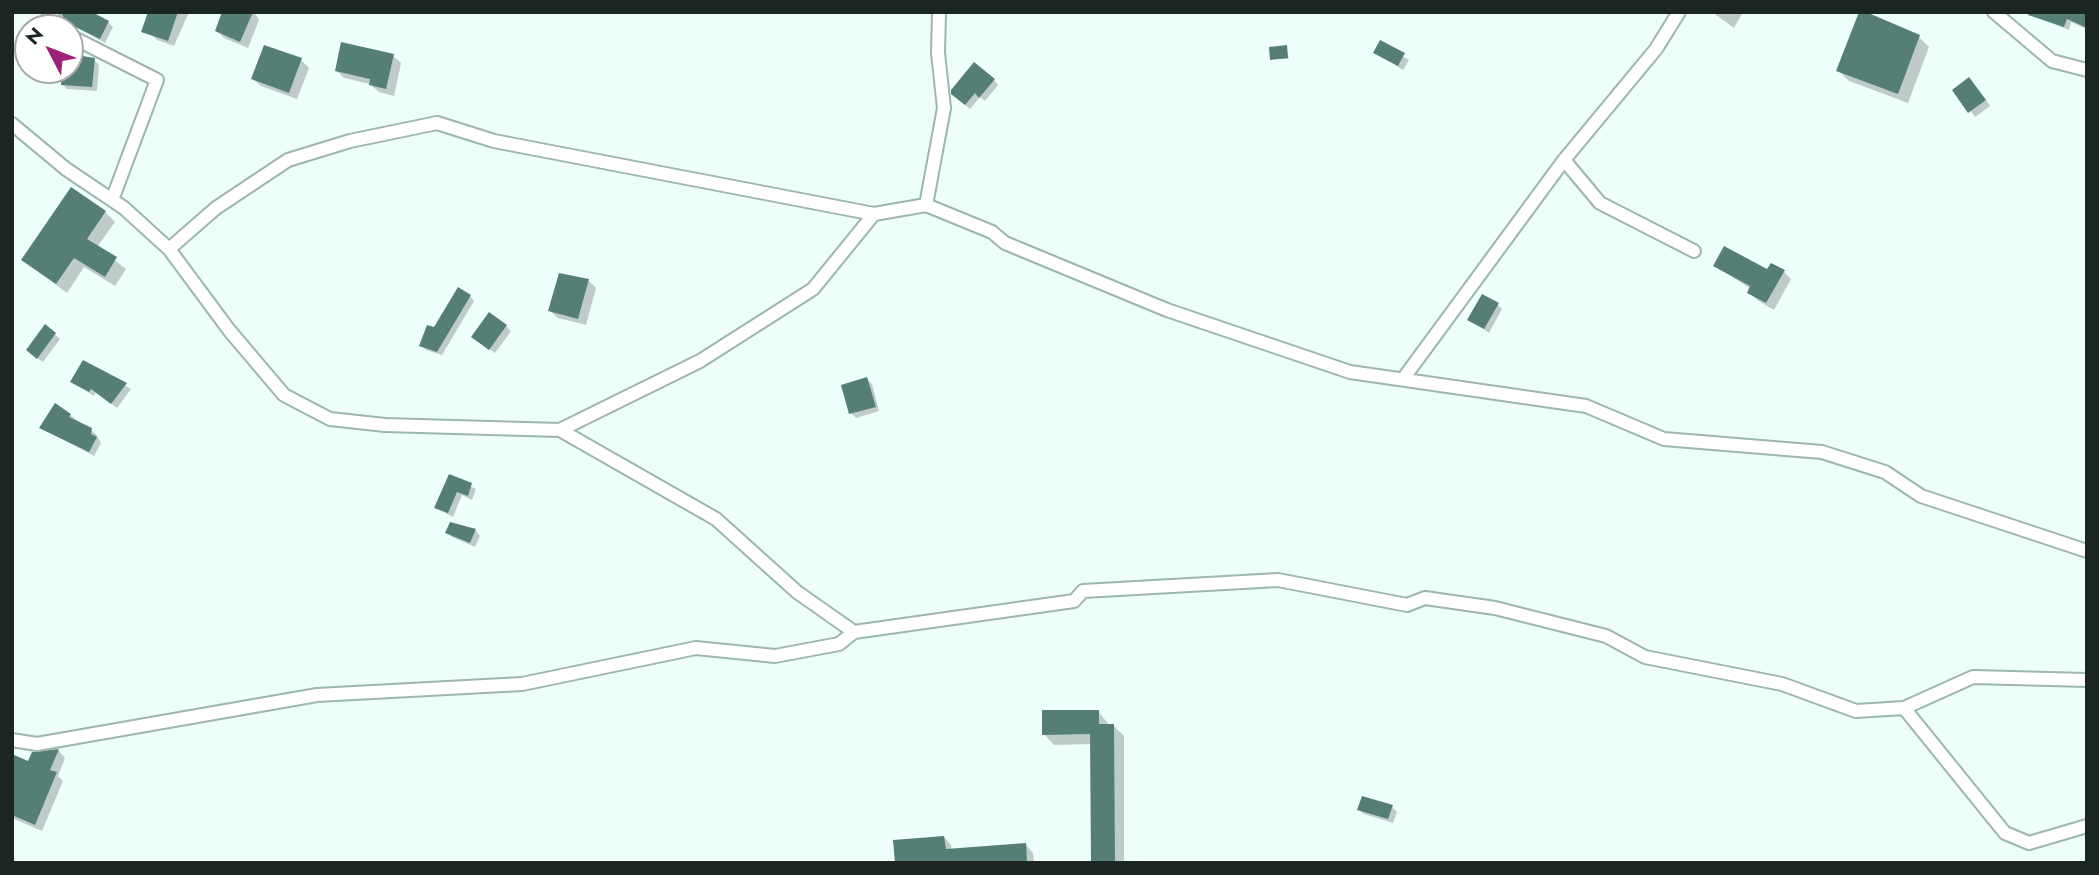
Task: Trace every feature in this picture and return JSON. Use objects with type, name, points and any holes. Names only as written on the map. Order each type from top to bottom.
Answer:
[{"type":"street","points":[[926,205],[944,108],[938,53],[939,12]]},
{"type":"street","points":[[1403,379],[1564,160],[1656,49],[1679,12]]},
{"type":"street","points":[[1994,12],[2052,61],[2087,70]]},
{"type":"street","points":[[84,43],[157,80],[111,200]]},
{"type":"street","points":[[12,124],[66,169],[111,200],[169,249],[229,330],[285,396],[330,419],[385,425],[560,430],[700,361],[813,289],[874,215]]},
{"type":"street","points":[[169,249],[216,208],[288,160],[350,141],[437,124],[494,141],[874,215],[926,205],[992,232],[1005,243],[1167,310],[1350,372],[1586,406],[1664,439],[1822,452],[1885,472],[1920,496],[2087,551]]},
{"type":"street","points":[[1564,160],[1600,203],[1694,251]]},
{"type":"street","points":[[560,430],[716,519],[797,592],[854,632]]},
{"type":"street","points":[[12,740],[37,744],[317,695],[522,684],[696,648],[775,656],[839,644],[854,632],[1074,601],[1083,591],[1278,580],[1407,605],[1425,598],[1495,608],[1606,636],[1645,657],[1782,684],[1856,711],[1904,708],[1973,677],[2087,680]]},
{"type":"street","points":[[1904,708],[2005,834],[2029,843],[2087,826]]},
{"type":"building","points":[[60,12],[92,12],[109,21],[100,39],[84,31],[84,14]]},
{"type":"building","points":[[148,12],[178,12],[168,41],[141,32]]},
{"type":"building","points":[[222,12],[253,12],[240,42],[215,31]]},
{"type":"building","points":[[1859,12],[1866,12],[1920,35],[1898,94],[1836,71]]},
{"type":"building","points":[[2029,12],[2087,12],[2087,28],[2067,19],[2064,27],[2028,15]]},
{"type":"building","points":[[1380,40],[1405,53],[1398,66],[1373,53]]},
{"type":"building","points":[[341,42],[394,54],[386,89],[369,85],[370,79],[335,71]]},
{"type":"building","points":[[264,45],[302,58],[289,93],[251,79]]},
{"type":"building","points":[[1287,45],[1288,58],[1270,60],[1269,47]]},
{"type":"building","points":[[84,56],[95,58],[92,87],[61,85],[84,84]]},
{"type":"building","points":[[974,62],[995,79],[979,98],[975,93],[965,105],[951,94],[951,90]]},
{"type":"building","points":[[1969,77],[1986,100],[1968,113],[1952,90]]},
{"type":"building","points":[[71,187],[106,211],[87,239],[117,257],[105,277],[74,258],[56,284],[21,260]]},
{"type":"building","points":[[1724,246],[1767,269],[1771,263],[1785,270],[1766,303],[1747,293],[1750,286],[1713,266]]},
{"type":"building","points":[[559,273],[589,279],[578,319],[548,311]]},
{"type":"building","points":[[458,287],[471,295],[437,352],[419,346],[427,325],[434,327]]},
{"type":"building","points":[[1482,294],[1499,303],[1484,329],[1467,320]]},
{"type":"building","points":[[489,312],[507,325],[489,350],[471,337]]},
{"type":"building","points":[[45,324],[56,333],[37,359],[26,350]]},
{"type":"building","points":[[83,360],[127,383],[111,404],[91,389],[89,392],[70,382]]},
{"type":"building","points":[[867,377],[876,407],[849,414],[841,385]]},
{"type":"building","points":[[55,403],[71,414],[69,417],[92,428],[91,434],[97,437],[89,452],[39,428]]},
{"type":"building","points":[[449,474],[472,483],[468,496],[457,492],[448,513],[434,508]]},
{"type":"building","points":[[450,522],[476,529],[470,543],[445,533]]},
{"type":"building","points":[[1042,710],[1099,710],[1099,724],[1114,724],[1115,863],[1091,863],[1090,734],[1042,735]]},
{"type":"building","points":[[59,749],[50,770],[57,772],[35,825],[12,815],[12,754],[28,761],[32,752]]},
{"type":"building","points":[[1362,796],[1393,805],[1388,819],[1357,810]]},
{"type":"building","points":[[944,836],[946,849],[1026,843],[1027,863],[895,863],[893,840]]}]
